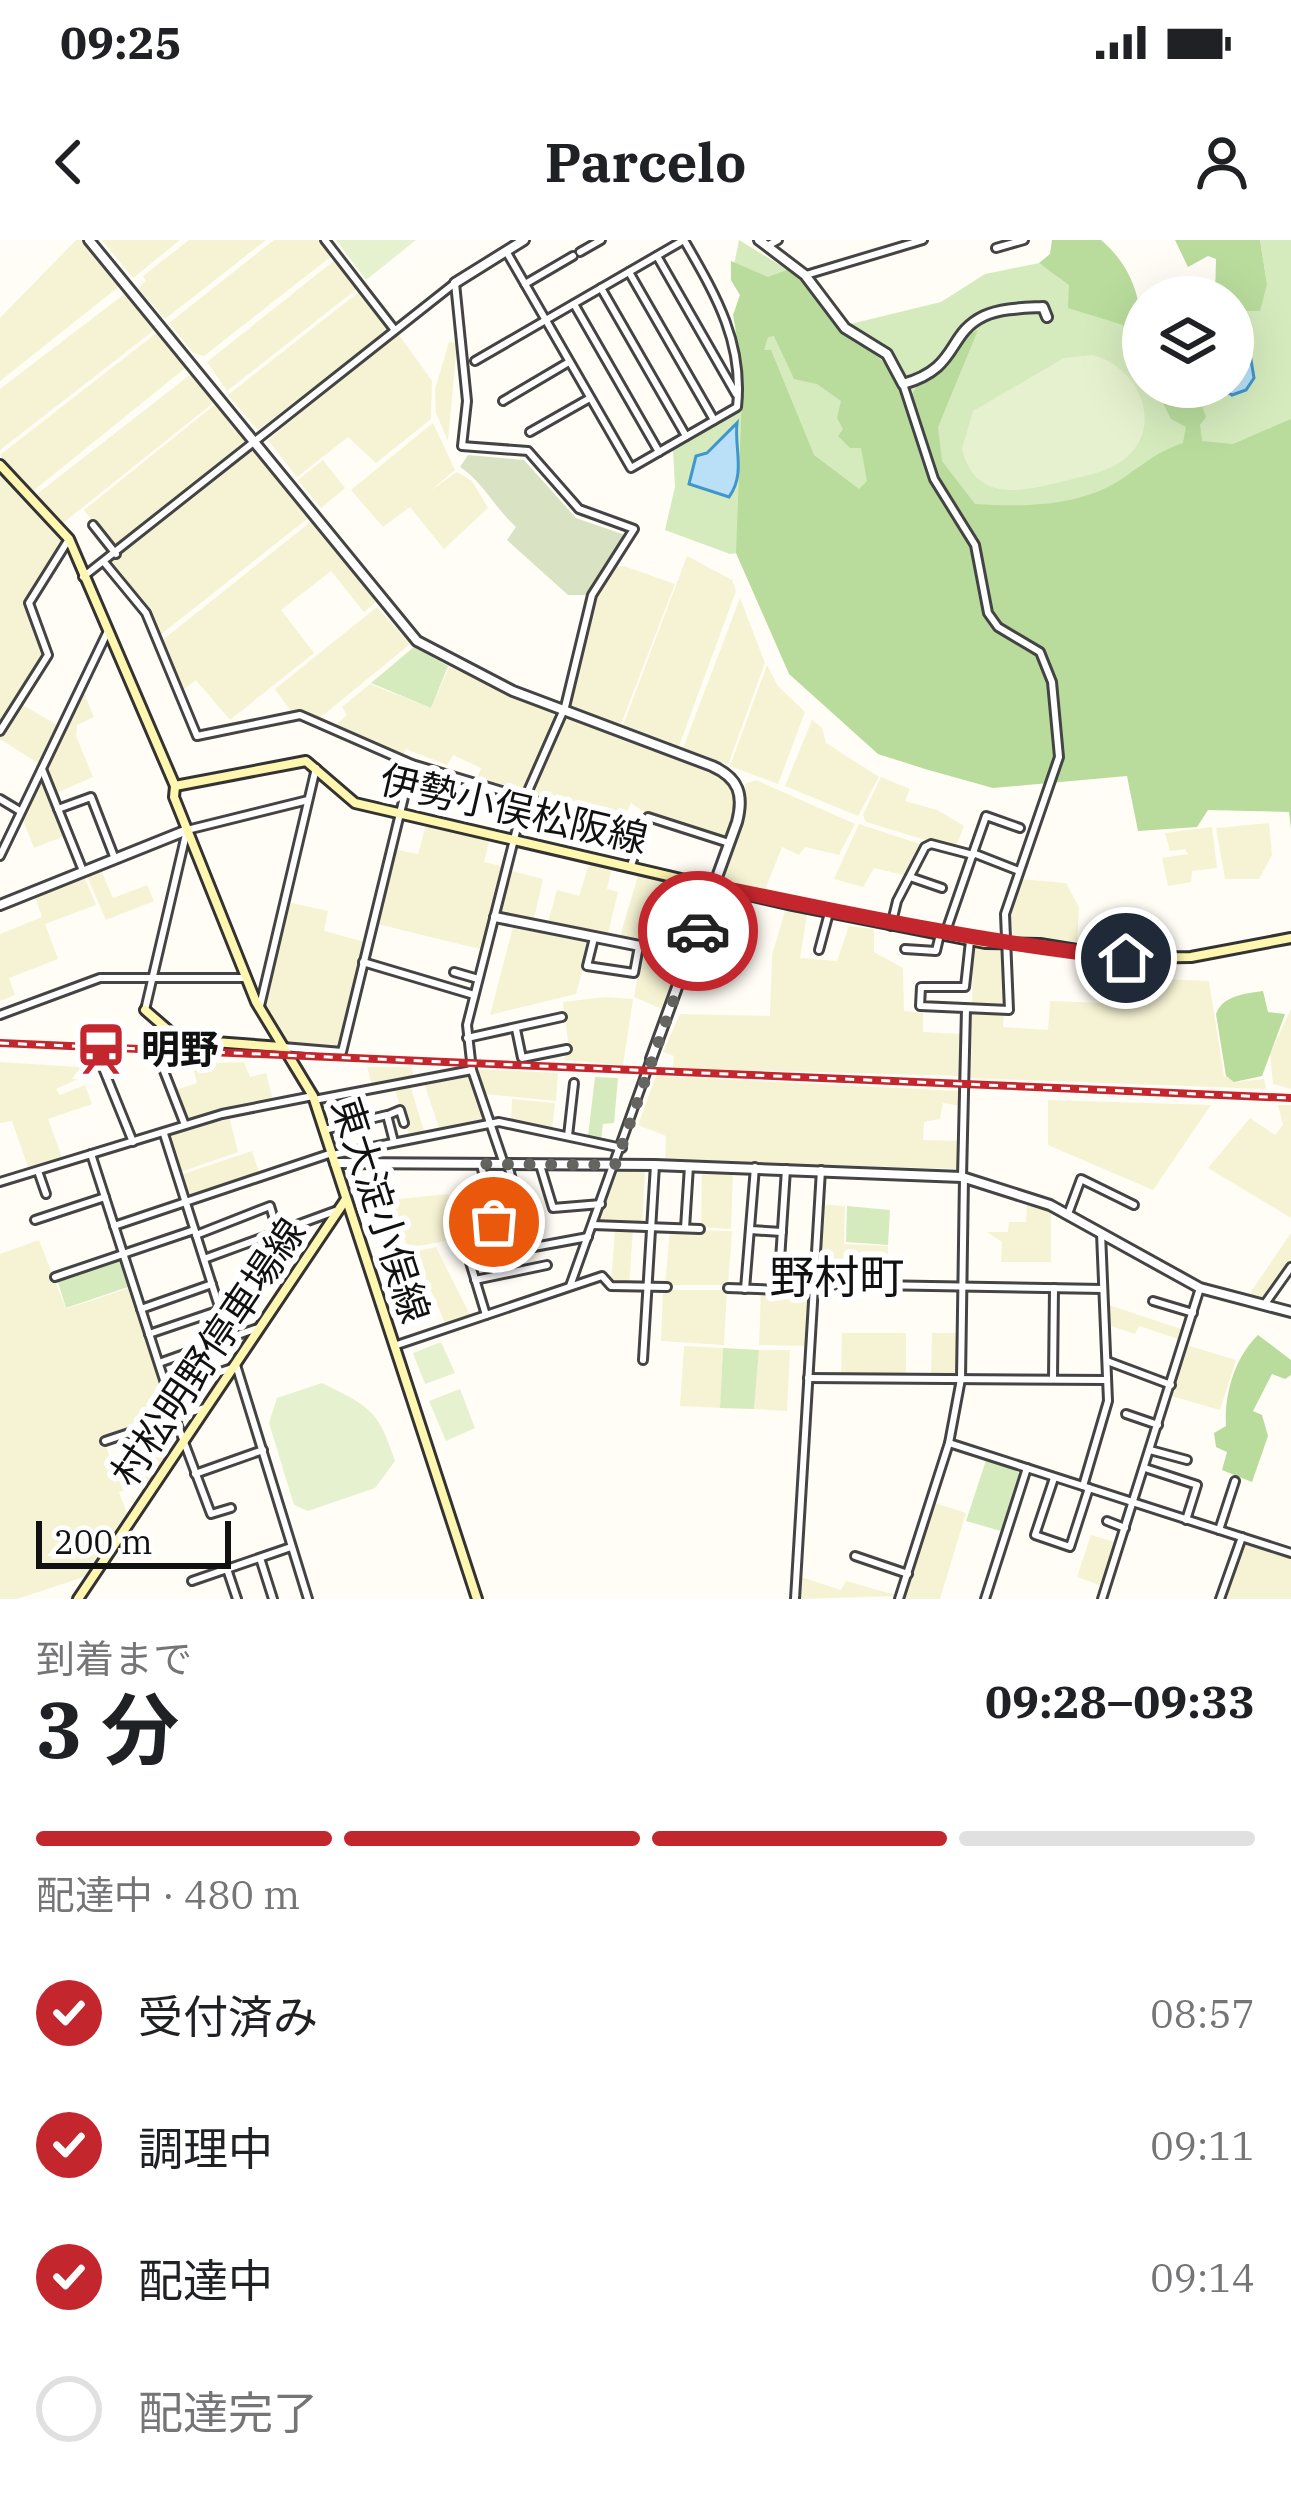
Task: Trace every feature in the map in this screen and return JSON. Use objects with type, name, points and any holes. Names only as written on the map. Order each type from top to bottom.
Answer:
[{"type":"main road","points":[[0,465],[69,539],[175,786],[298,760],[317,765]]},
{"type":"main road","name":"伊勢小俣松阪線","points":[[317,765],[345,798],[398,813],[891,926],[1126,958],[1191,956],[1291,938]]},
{"type":"main road","name":"東大淀小俣線","points":[[175,786],[187,830],[245,977],[314,1098],[477,1599]]},
{"type":"main road","points":[[146,1010],[175,1036],[188,1040],[282,1047]]},
{"type":"main road","name":"村松明野停車場線","points":[[78,1599],[346,1198]]},
{"type":"street","points":[[89,240],[257,440],[413,638],[472,673],[726,772],[741,796],[690,956],[570,1286]]},
{"type":"street","points":[[325,240],[394,329]]},
{"type":"street","points":[[475,361],[545,320],[602,288],[684,240],[727,315],[737,407],[631,468],[569,362],[545,320],[500,240]]},
{"type":"street","points":[[83,577],[394,329],[524,240]]},
{"type":"street","points":[[525,284],[601,240]]},
{"type":"street","points":[[763,243],[778,240]]},
{"type":"street","points":[[805,275],[923,240]]},
{"type":"street","points":[[996,248],[1024,240]]},
{"type":"street","points":[[763,243],[805,275],[845,328],[887,354],[903,384],[929,467],[975,545],[988,614],[1004,632],[1035,647],[1050,671],[1059,757],[1005,914],[1010,1010],[920,1006],[921,987],[965,987],[970,940]]},
{"type":"street","points":[[657,256],[738,397]]},
{"type":"street","points":[[629,272],[714,419]]},
{"type":"street","points":[[455,283],[468,414],[459,439],[462,446],[528,451],[578,509],[634,529],[592,595],[563,711],[524,800],[466,1038],[472,1070],[523,1220]]},
{"type":"street","points":[[602,288],[686,436]]},
{"type":"street","points":[[574,304],[659,452]]},
{"type":"street","points":[[903,384],[938,371],[965,332],[985,316],[1043,308],[1047,317]]},
{"type":"street","points":[[503,400],[569,362]]},
{"type":"street","points":[[530,432],[590,398]]},
{"type":"street","points":[[93,525],[116,554]]},
{"type":"street","points":[[0,731],[48,655],[28,603],[69,539]]},
{"type":"street","points":[[104,562],[146,613],[197,736],[300,715],[412,764],[642,833]]},
{"type":"street","points":[[0,856],[107,633]]},
{"type":"street","points":[[282,1047],[342,1052],[412,764]]},
{"type":"street","points":[[260,1010],[317,765]]},
{"type":"street","points":[[41,767],[83,872]]},
{"type":"street","points":[[58,809],[91,797],[115,859]]},
{"type":"street","points":[[0,799],[20,812]]},
{"type":"street","points":[[0,905],[187,830],[308,800]]},
{"type":"street","points":[[904,949],[936,951],[986,816],[1020,827]]},
{"type":"street","points":[[630,868],[648,817],[729,843]]},
{"type":"street","points":[[146,1010],[187,830]]},
{"type":"street","points":[[891,926],[910,878],[931,844],[1019,871]]},
{"type":"street","points":[[910,878],[942,889]]},
{"type":"street","points":[[726,937],[742,892]]},
{"type":"street","points":[[819,950],[829,912]]},
{"type":"street","points":[[495,917],[690,956]]},
{"type":"street","points":[[593,938],[587,966],[634,973],[639,945]]},
{"type":"street","points":[[363,962],[474,995]]},
{"type":"street","points":[[454,972],[478,979]]},
{"type":"street","points":[[0,1016],[92,980],[150,982],[173,974],[245,977]]},
{"type":"street","points":[[899,1599],[949,1443],[961,1379],[966,1009]]},
{"type":"street","points":[[466,1038],[562,1017]]},
{"type":"street","points":[[516,1028],[523,1058],[567,1049]]},
{"type":"street","points":[[162,1066],[185,1126]]},
{"type":"street","points":[[103,1068],[133,1142]]},
{"type":"street","points":[[0,1182],[185,1126],[472,1070]]},
{"type":"street","points":[[568,1136],[574,1083]]},
{"type":"street","points":[[324,1130],[400,1110],[404,1123]]},
{"type":"street","points":[[387,1115],[394,1142]]},
{"type":"street","points":[[114,1226],[333,1157],[492,1122],[622,1148]]},
{"type":"street","points":[[164,1132],[229,1338]]},
{"type":"street","points":[[91,1154],[195,1474],[211,1514],[231,1508]]},
{"type":"street","points":[[333,1157],[963,1177],[1068,1214],[1201,1288],[1291,1312]]},
{"type":"street","points":[[481,1164],[494,1222]]},
{"type":"street","points":[[540,1164],[553,1208],[601,1204]]},
{"type":"street","points":[[643,1360],[655,1165]]},
{"type":"street","points":[[685,1228],[689,1166]]},
{"type":"street","points":[[745,1289],[755,1167]]},
{"type":"street","points":[[778,1290],[786,1169]]},
{"type":"street","points":[[795,1599],[821,1170]]},
{"type":"street","points":[[38,1171],[46,1194]]},
{"type":"street","points":[[1068,1214],[1081,1179],[1134,1205]]},
{"type":"street","points":[[35,1220],[105,1197]]},
{"type":"street","points":[[55,1277],[270,1206],[284,1250]]},
{"type":"street","points":[[204,1259],[339,1210]]},
{"type":"street","points":[[592,1226],[700,1229]]},
{"type":"street","points":[[750,1231],[782,1232]]},
{"type":"street","points":[[1054,1477],[1035,1535],[1070,1546],[1106,1412],[1101,1233]]},
{"type":"street","points":[[486,1315],[469,1259],[588,1237]]},
{"type":"street","points":[[475,1280],[548,1265]]},
{"type":"street","points":[[1264,1305],[1291,1267]]},
{"type":"street","points":[[394,1346],[602,1276],[611,1286],[667,1287]]},
{"type":"street","points":[[141,1309],[212,1285]]},
{"type":"street","points":[[728,1288],[1103,1288]]},
{"type":"street","points":[[1053,1378],[1054,1288]]},
{"type":"street","points":[[1102,1599],[1201,1288]]},
{"type":"street","points":[[1153,1301],[1193,1313]]},
{"type":"street","points":[[148,1334],[220,1310]]},
{"type":"street","points":[[158,1364],[261,1327]]},
{"type":"street","points":[[1106,1360],[1171,1385]]},
{"type":"street","points":[[167,1390],[235,1366],[308,1599]]},
{"type":"street","points":[[808,1378],[1108,1380]]},
{"type":"street","points":[[105,1441],[208,1407]]},
{"type":"street","points":[[1126,1414],[1158,1425]]},
{"type":"street","points":[[949,1443],[1291,1553]]},
{"type":"street","points":[[195,1474],[263,1450]]},
{"type":"street","points":[[1150,1450],[1187,1460]]},
{"type":"street","points":[[988,1598],[1027,1468]]},
{"type":"street","points":[[1144,1468],[1197,1485],[1186,1520]]},
{"type":"street","points":[[1220,1531],[1235,1481]]},
{"type":"street","points":[[1106,1521],[1125,1528]]},
{"type":"street","points":[[1220,1599],[1242,1537]]},
{"type":"street","points":[[192,1581],[291,1547]]},
{"type":"street","points":[[855,1556],[908,1574]]},
{"type":"street","points":[[260,1558],[273,1599]]},
{"type":"street","points":[[227,1569],[237,1599]]},
{"type":"shaded area","points":[[76,240],[83,240],[122,284],[0,381],[0,318]]},
{"type":"shaded area","points":[[102,240],[180,240],[133,278]]},
{"type":"shaded area","points":[[189,240],[266,240],[165,319],[138,288],[146,281],[143,276]]},
{"type":"shaded area","points":[[274,240],[321,240],[333,255],[204,356],[193,353],[169,323]]},
{"type":"shaded area","points":[[336,259],[358,288],[227,391],[207,362]]},
{"type":"shaded area","points":[[360,291],[390,329],[258,430],[228,395]]},
{"type":"shaded area","points":[[127,292],[157,328],[0,450],[0,389]]},
{"type":"shaded area","points":[[159,331],[189,365],[33,491],[0,455]]},
{"type":"shaded area","points":[[397,332],[432,381],[431,419],[376,463],[348,437],[297,477],[268,440]]},
{"type":"shaded area","points":[[449,342],[457,343],[448,441],[436,413],[435,389]]},
{"type":"shaded area","points":[[195,371],[217,400],[63,523],[37,494]]},
{"type":"shaded area","points":[[218,402],[247,440],[115,549],[84,510]]},
{"type":"shaded area","points":[[433,423],[455,470],[430,491],[457,472],[472,481],[488,508],[444,549],[410,507],[383,527],[351,490]]},
{"type":"shaded area","points":[[256,446],[312,515],[159,636],[148,612],[109,561]]},
{"type":"shaded area","points":[[323,460],[345,488],[321,508],[298,480]]},
{"type":"shaded area","points":[[0,472],[66,542],[25,606],[45,656],[16,701],[57,725],[38,763],[0,739]]},
{"type":"shaded area","points":[[313,520],[376,602],[364,612],[331,571],[281,610],[314,653],[230,720],[196,680],[183,690],[160,642]]},
{"type":"shaded area","points":[[687,556],[732,580],[736,591],[679,746],[623,725]]},
{"type":"shaded area","points":[[616,567],[675,584],[621,724],[568,704],[597,595]]},
{"type":"shaded area","points":[[740,598],[765,663],[728,765],[683,748]]},
{"type":"shaded area","points":[[377,607],[410,644],[317,720],[293,714],[275,689]]},
{"type":"shaded area","points":[[767,665],[778,686],[805,712],[778,784],[730,766]]},
{"type":"shaded area","points":[[449,667],[552,711],[555,719],[522,796],[476,782],[481,768],[453,755],[447,765],[406,749],[402,757],[333,727],[347,715],[342,707],[370,684],[431,708]]},
{"type":"shaded area","points":[[82,688],[94,717],[77,725],[76,736],[93,777],[54,794],[43,767]]},
{"type":"shaded area","points":[[567,716],[727,780],[736,805],[726,838],[647,814],[631,803],[621,824],[530,798]]},
{"type":"shaded area","points":[[812,720],[822,728],[826,743],[879,777],[858,816],[785,786]]},
{"type":"shaded area","points":[[41,771],[67,835],[34,848],[21,815]]},
{"type":"shaded area","points":[[881,777],[910,789],[905,801],[937,810],[964,826],[955,849],[866,822],[863,815]]},
{"type":"shaded area","points":[[756,780],[855,824],[839,855],[805,847],[799,855],[782,847],[763,895],[722,885],[747,810],[745,784]]},
{"type":"shaded area","points":[[427,822],[490,837],[484,862],[506,867],[484,950],[373,923],[392,849],[418,854]]},
{"type":"shaded area","points":[[1269,823],[1272,855],[1259,879],[1225,879],[1216,828]]},
{"type":"shaded area","points":[[859,824],[920,844],[904,875],[874,868],[863,887],[834,879]]},
{"type":"shaded area","points":[[1212,827],[1217,868],[1192,871],[1191,882],[1168,886],[1162,858],[1188,854],[1185,849],[1170,851],[1165,833]]},
{"type":"shaded area","points":[[590,861],[612,866],[607,889],[618,892],[607,938],[547,926],[557,890],[579,896]]},
{"type":"shaded area","points":[[100,868],[113,898],[147,885],[154,901],[106,920],[86,874]]},
{"type":"shaded area","points":[[508,870],[543,879],[533,923],[496,916]]},
{"type":"shaded area","points":[[639,872],[687,882],[670,930],[651,926],[645,945],[619,940]]},
{"type":"shaded area","points":[[83,874],[96,905],[45,924],[58,959],[9,978],[15,995],[0,1001],[0,934],[42,917],[34,894]]},
{"type":"shaded area","points":[[1020,879],[1066,883],[1079,907],[1077,946],[1014,939],[1010,914]]},
{"type":"shaded area","points":[[287,902],[328,911],[324,931],[365,942],[337,1049],[285,1044],[263,1007]]},
{"type":"shaded area","points":[[785,911],[807,914],[800,958],[837,961],[849,926],[874,929],[874,952],[903,968],[904,1011],[923,1013],[923,1032],[961,1034],[961,1076],[673,1068],[674,1056],[663,1052],[680,1014],[770,1016],[772,955]]},
{"type":"shaded area","points":[[514,923],[591,940],[576,994],[490,1015]]},
{"type":"shaded area","points":[[973,946],[1008,946],[1003,1027],[1048,1030],[1050,1001],[1106,1003],[1106,966],[1114,960],[1161,961],[1160,979],[1209,981],[1224,1076],[1236,1082],[1264,1079],[1266,1089],[971,1078]]},
{"type":"shaded area","points":[[642,949],[684,960],[664,1010],[634,997]]},
{"type":"shaded area","points":[[633,999],[623,1065],[564,1060],[569,1049],[563,1002]]},
{"type":"shaded area","points":[[1291,1009],[1291,1089],[1273,1084],[1270,1054]]},
{"type":"shaded area","points":[[0,1062],[79,1067],[82,1077],[56,1089],[60,1095],[85,1085],[92,1104],[48,1119],[63,1160],[29,1170],[12,1121],[0,1123]]},
{"type":"shaded area","points":[[244,1062],[250,1077],[266,1073],[273,1101],[184,1119],[173,1091],[197,1083],[192,1064]]},
{"type":"shaded area","points":[[367,1067],[412,1067],[414,1080],[409,1082],[425,1134],[410,1137],[393,1084],[373,1088]]},
{"type":"shaded area","points":[[476,1069],[558,1073],[556,1101],[485,1094]]},
{"type":"shaded area","points":[[470,1071],[490,1121],[440,1131],[423,1080]]},
{"type":"shaded area","points":[[656,1076],[962,1091],[961,1106],[943,1103],[940,1119],[924,1122],[923,1140],[961,1141],[959,1169],[665,1160],[666,1136],[638,1125]]},
{"type":"shaded area","points":[[512,1099],[555,1103],[552,1129],[511,1122]]},
{"type":"shaded area","points":[[1048,1100],[1211,1105],[1153,1190],[1048,1145]]},
{"type":"shaded area","points":[[1278,1105],[1291,1105],[1291,1218],[1208,1168],[1250,1118],[1275,1135],[1283,1125]]},
{"type":"shaded area","points":[[229,1116],[238,1152],[178,1173],[168,1133]]},
{"type":"shaded area","points":[[252,1151],[260,1175],[187,1198],[180,1175]]},
{"type":"shaded area","points":[[616,1167],[645,1169],[642,1225],[596,1221]]},
{"type":"shaded area","points":[[702,1171],[733,1172],[731,1229],[701,1227]]},
{"type":"shaded area","points":[[448,1194],[461,1238],[408,1248],[390,1200]]},
{"type":"shaded area","points":[[1027,1203],[1051,1211],[1051,1262],[1001,1262],[1002,1242],[987,1232],[1008,1232],[1009,1222],[1026,1222]]},
{"type":"shaded area","points":[[818,1204],[845,1206],[844,1244],[888,1246],[887,1283],[815,1281]]},
{"type":"shaded area","points":[[615,1228],[633,1229],[629,1287],[611,1286]]},
{"type":"shaded area","points":[[670,1230],[732,1231],[728,1285],[665,1285]]},
{"type":"shaded area","points":[[1291,1233],[1291,1264],[1264,1301],[1248,1296]]},
{"type":"shaded area","points":[[39,1240],[66,1309],[132,1287],[174,1416],[104,1441],[114,1469],[174,1450],[149,1484],[119,1492],[129,1519],[90,1575],[17,1599],[0,1599],[0,1254]]},
{"type":"shaded area","points":[[436,1247],[471,1317],[446,1325],[414,1252]]},
{"type":"shaded area","points":[[663,1290],[727,1290],[724,1345],[661,1341]]},
{"type":"shaded area","points":[[761,1292],[810,1293],[807,1346],[759,1345]]},
{"type":"shaded area","points":[[1106,1304],[1184,1330],[1181,1340],[1139,1326],[1135,1334],[1108,1325]]},
{"type":"shaded area","points":[[842,1333],[906,1333],[906,1376],[841,1376]]},
{"type":"shaded area","points":[[932,1333],[958,1333],[957,1377],[931,1377]]},
{"type":"shaded area","points":[[1186,1345],[1236,1360],[1220,1410],[1171,1396]]},
{"type":"shaded area","points":[[684,1346],[723,1348],[720,1408],[680,1406]]},
{"type":"shaded area","points":[[759,1350],[790,1350],[787,1411],[754,1409]]},
{"type":"shaded area","points":[[932,1502],[966,1513],[940,1599],[902,1599]]},
{"type":"shaded area","points":[[1091,1535],[1118,1543],[1102,1586],[1077,1577]]},
{"type":"shaded area","points":[[1246,1542],[1291,1557],[1291,1599],[1222,1599]]},
{"type":"shaded area","points":[[798,1576],[841,1590],[846,1581],[899,1596],[797,1599]]},
{"type":"green space","points":[[336,240],[416,240],[366,280]]},
{"type":"green space","points":[[739,240],[801,278],[838,327],[941,302],[985,274],[1039,263],[1122,313],[1122,408],[1254,408],[1254,289],[1267,284],[1260,240],[1291,240],[1291,426],[1049,514],[730,554],[665,530],[675,487],[673,451],[742,411],[736,337],[740,295],[731,280]]},
{"type":"green space","points":[[1052,240],[1101,240],[1129,276],[1122,276],[1122,325],[1068,308],[1069,285],[1039,263],[1050,254]]},
{"type":"green space","points":[[1175,240],[1260,240],[1267,284],[1260,311],[1254,311],[1254,276],[1216,276],[1216,259],[1208,256],[1188,267]]},
{"type":"green space","points":[[731,261],[768,277],[790,269],[832,320],[886,365],[906,403],[918,385],[947,367],[969,334],[978,330],[938,427],[942,461],[975,504],[1066,501],[1117,482],[1183,443],[1186,427],[1171,419],[1166,408],[1203,408],[1202,441],[1233,444],[1291,419],[1291,829],[1289,812],[1208,810],[1197,827],[1138,831],[1127,776],[993,788],[925,769],[878,754],[789,674],[736,553],[743,370],[733,315],[740,295],[731,280]],"holes":[[[774,336],[794,379],[817,384],[841,401],[837,418],[843,429],[838,436],[850,448],[861,448],[867,481],[859,489],[814,455],[771,350],[764,350],[768,337]]]},
{"type":"green space","points":[[1092,355],[1122,371],[1122,408],[1144,408],[1145,416],[1136,447],[1110,468],[1037,487],[1005,490],[979,479],[962,449],[973,411],[1064,358]]},
{"type":"green space","points":[[468,455],[524,460],[576,518],[628,536],[588,595],[568,595],[507,540],[516,527],[460,467]]},
{"type":"green space","points":[[414,647],[448,666],[431,708],[371,683]]},
{"type":"green space","points":[[1263,991],[1268,1012],[1285,1014],[1262,1076],[1234,1082],[1226,1076],[1216,1014],[1229,999]]},
{"type":"green space","points":[[595,1077],[618,1078],[614,1123],[603,1124],[601,1139],[588,1136]]},
{"type":"green space","points":[[847,1206],[890,1210],[888,1245],[846,1242]]},
{"type":"green space","points":[[118,1258],[128,1287],[66,1308],[57,1279]]},
{"type":"green space","points":[[1258,1335],[1291,1360],[1291,1375],[1285,1379],[1272,1374],[1253,1411],[1262,1415],[1268,1436],[1252,1482],[1222,1470],[1227,1452],[1216,1447],[1214,1433],[1226,1426],[1233,1377]]},
{"type":"green space","points":[[441,1342],[455,1373],[425,1384],[413,1353]]},
{"type":"green space","points":[[723,1348],[759,1350],[754,1409],[720,1408]]},
{"type":"green space","points":[[322,1383],[370,1412],[395,1461],[375,1488],[308,1511],[294,1505],[269,1423],[277,1398]]},
{"type":"green space","points":[[460,1389],[475,1428],[446,1441],[429,1401]]},
{"type":"green space","points":[[987,1457],[1022,1474],[1001,1531],[966,1521]]},
{"type":"water","points":[[737,423],[738,470],[729,497],[689,484],[696,456],[707,453]]},
{"type":"railway","points":[[0,1043],[1291,1098]]},
{"type":"way so far","points":[[494,1222],[481,1164],[615,1165],[698,931]]},
{"type":"place","name":"明野","points":[[101,1049]]},
{"type":"district","name":"野村町","points":[[837,1277]]},
{"type":"route","points":[[698,931],[714,886],[986,943],[1040,944],[1126,958]]}]
